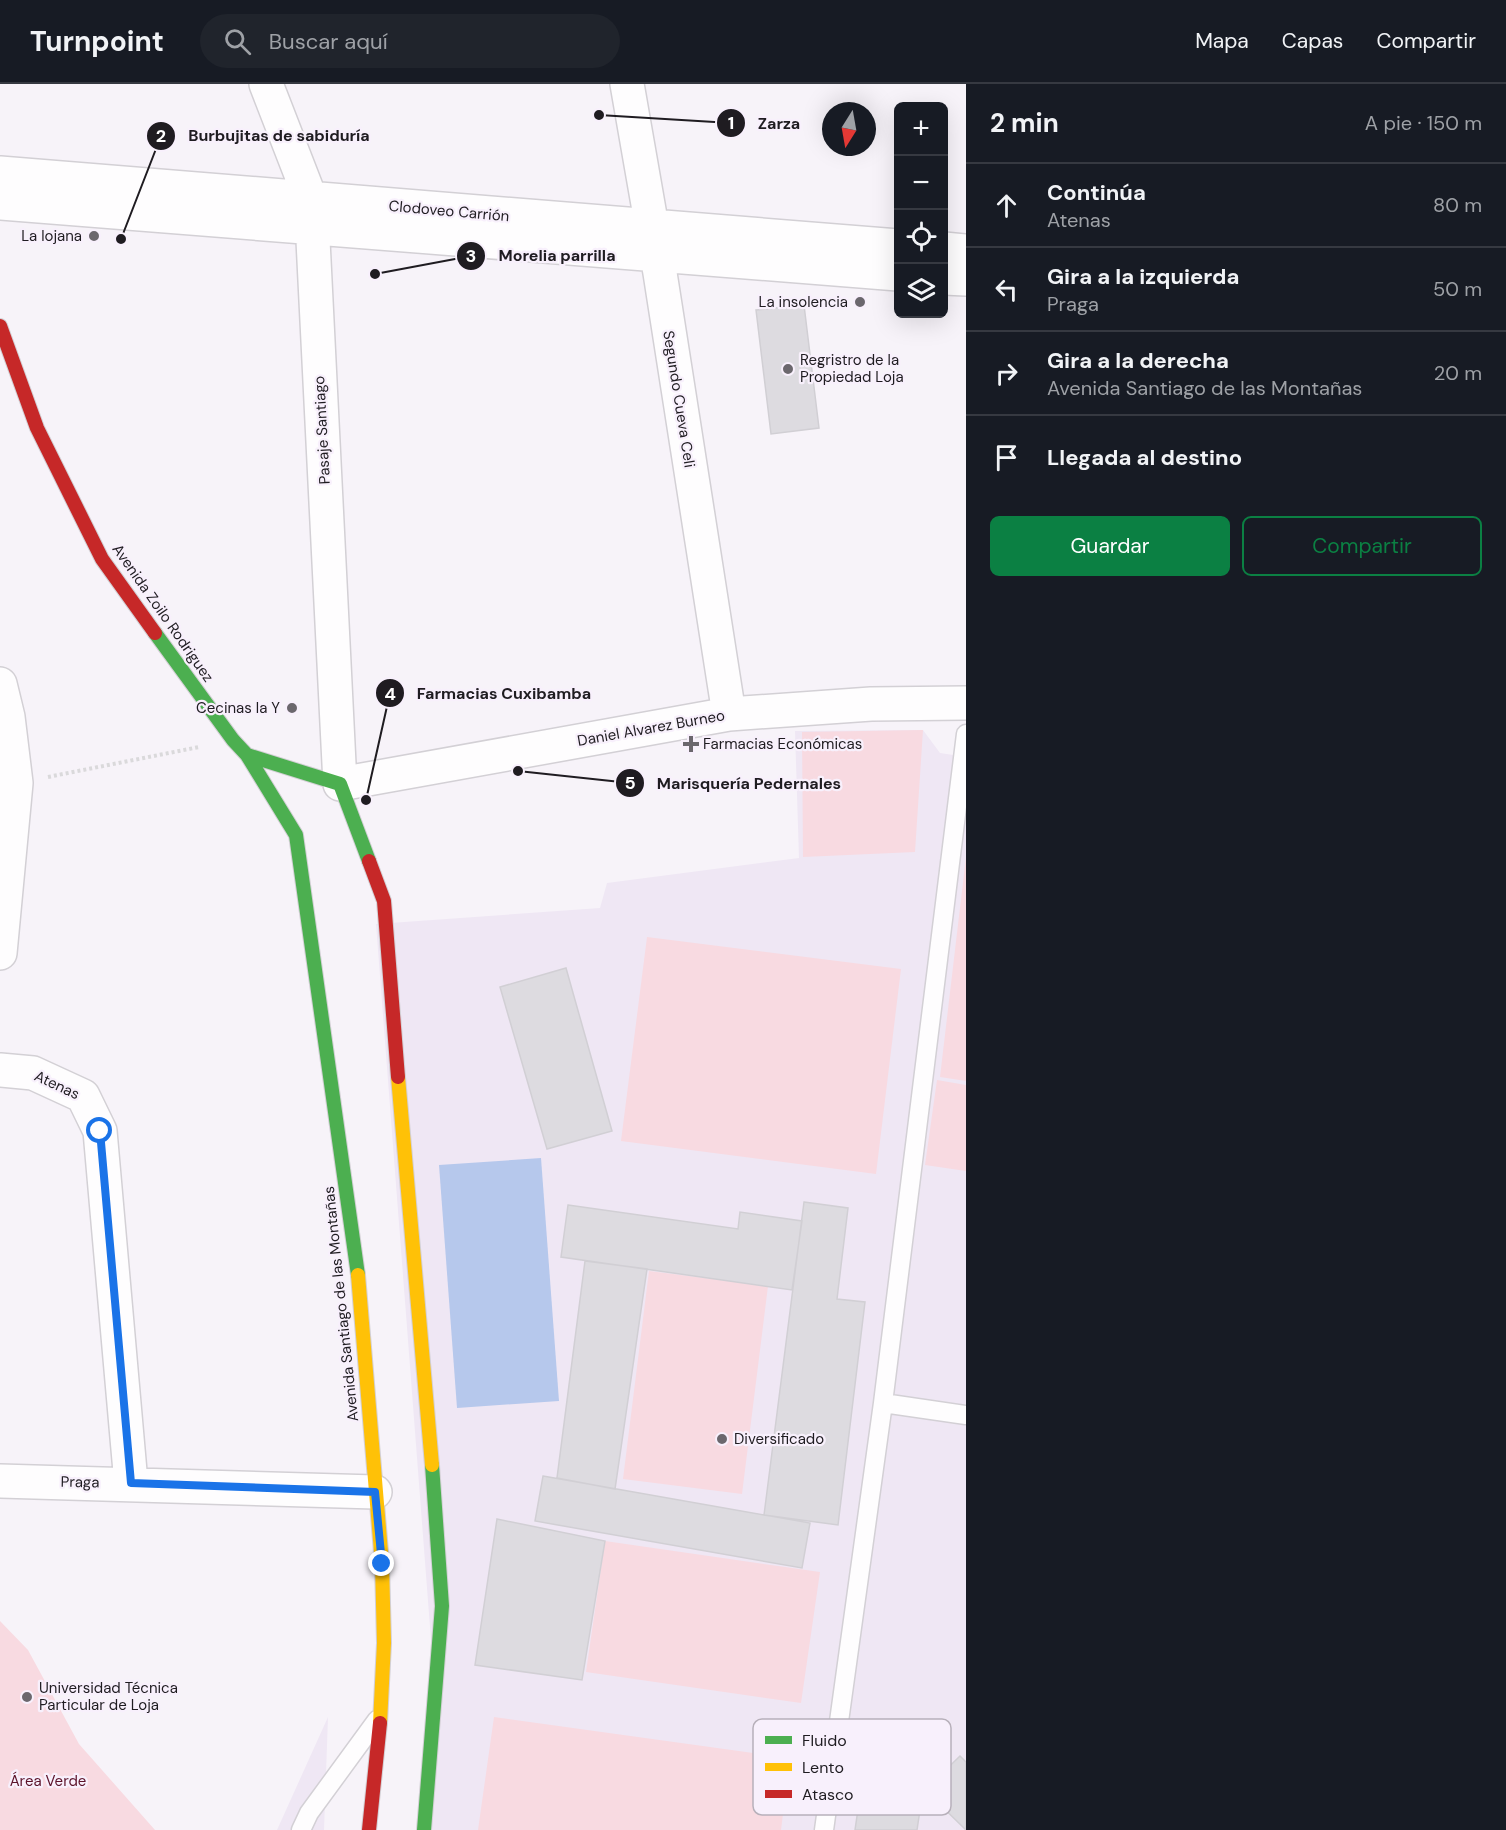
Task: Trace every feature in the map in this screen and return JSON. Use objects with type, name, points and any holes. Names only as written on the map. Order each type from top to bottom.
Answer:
[{"type":"main road","name":"Avenida Zoilo Rodriguez","points":[[0,326],[38,428],[102,559],[232,740],[247,755],[340,784]]},
{"type":"main road","name":"Avenida Santiago de las Montañas","points":[[247,755],[296,835],[355,1243],[382,1564],[384,1643],[382,1714],[369,1830]]},
{"type":"main road","points":[[340,784],[384,902],[413,1265],[435,1491],[442,1606],[424,1830]]},
{"type":"street","name":"Pasaje Santiago","points":[[266,84],[311,214],[340,784]]},
{"type":"street","name":"Segundo Cueva Celi","points":[[627,84],[729,714]]},
{"type":"street","name":"Clodoveo Carrión","points":[[0,173],[311,214]]},
{"type":"street","name":"Clodoveo Carrión","points":[[0,203],[311,214],[654,240],[894,246]]},
{"type":"street","name":"Clodoveo Carrión","points":[[654,240],[894,273]]},
{"type":"street","points":[[948,249],[966,251]]},
{"type":"street","points":[[948,278],[966,279]]},
{"type":"street","points":[[0,684],[8,717],[16,783],[0,953]]},
{"type":"street","name":"Daniel Alvarez Burneo","points":[[340,784],[729,714],[871,704],[966,703]]},
{"type":"street","name":"Atenas","points":[[0,1070],[33,1072],[83,1096],[100,1131],[131,1483]]},
{"type":"street","name":"Praga","points":[[0,1481],[131,1483],[375,1492]]},
{"type":"lane","points":[[839,1719],[883,1403],[966,734]]},
{"type":"lane","points":[[883,1403],[966,1415]]},
{"type":"lane","points":[[301,1830],[309,1813],[382,1714]]},
{"type":"lane","points":[[824,1830],[826,1815]]},
{"type":"path","points":[[16,783],[232,740]]},
{"type":"shaded area","points":[[923,730],[940,753],[966,757],[966,1830],[417,1830],[432,1653],[376,924],[600,908],[607,883],[799,858],[795,731]]},
{"type":"shaded area","points":[[328,1717],[324,1830],[277,1830]]},
{"type":"green space","points":[[923,730],[915,852],[803,857],[802,732]]},
{"type":"green space","points":[[966,857],[966,1081],[940,1077]]},
{"type":"green space","points":[[647,937],[901,969],[876,1174],[621,1141]]},
{"type":"green space","points":[[937,1080],[966,1085],[966,1171],[925,1165]]},
{"type":"green space","points":[[649,1271],[768,1286],[742,1494],[623,1479]]},
{"type":"green space","points":[[605,1541],[820,1572],[801,1703],[586,1672]]},
{"type":"green space","name":"Área Verde","points":[[0,1621],[28,1650],[79,1744],[155,1830],[0,1830]]},
{"type":"green space","points":[[494,1717],[753,1753],[753,1815],[783,1815],[781,1830],[478,1830]]},
{"type":"water","points":[[541,1158],[559,1401],[457,1408],[439,1165]]},
{"type":"building","name":"Regristro de la Propiedad Loja","points":[[804,305],[819,428],[771,434],[756,310]]},
{"type":"building","points":[[566,968],[612,1131],[547,1149],[500,987]]},
{"type":"building","points":[[804,1202],[848,1208],[837,1299],[865,1302],[838,1525],[764,1515]]},
{"type":"building","points":[[568,1205],[738,1229],[740,1212],[802,1221],[792,1290],[561,1257]]},
{"type":"building","points":[[585,1261],[647,1269],[615,1489],[557,1478]]},
{"type":"building","points":[[543,1476],[810,1523],[802,1568],[535,1521]]},
{"type":"building","points":[[497,1519],[605,1541],[582,1680],[475,1665]]},
{"type":"building","points":[[960,1756],[966,1762],[966,1830],[951,1815],[951,1765]]},
{"type":"building","points":[[857,1815],[919,1815],[917,1830],[855,1830]]},
{"type":"traffic: fast","points":[[155,633],[233,740],[247,755],[340,784],[369,861]]},
{"type":"traffic: fast","points":[[247,755],[296,835],[358,1275]]},
{"type":"traffic: fast","points":[[424,1830],[442,1606],[432,1465]]},
{"type":"traffic: slow","points":[[398,1077],[432,1465]]},
{"type":"traffic: slow","points":[[358,1275],[382,1564],[384,1643],[380,1723]]},
{"type":"traffic: jam","points":[[0,326],[37,428],[102,559],[155,633]]},
{"type":"traffic: jam","points":[[369,861],[384,901],[398,1077]]},
{"type":"traffic: jam","points":[[369,1830],[380,1723]]},
{"type":"place","name":"Zarza","points":[[599,115]]},
{"type":"place","name":"La lojana","points":[[94,236]]},
{"type":"place","name":"Burbujitas de sabiduría","points":[[121,239]]},
{"type":"place","name":"Morelia parrilla","points":[[375,274]]},
{"type":"place","name":"La insolencia","points":[[860,302]]},
{"type":"place","name":"Regristro de la Propiedad Loja","points":[[788,369]]},
{"type":"place","name":"Cecinas la Y","points":[[292,708]]},
{"type":"place","name":"Farmacias Económicas","points":[[691,744]]},
{"type":"place","name":"Marisquería Pedernales","points":[[518,771]]},
{"type":"place","name":"Farmacias Cuxibamba","points":[[366,800]]},
{"type":"place","name":"Diversificado","points":[[722,1439]]},
{"type":"place","name":"Universidad Técnica Particular de Loja","points":[[27,1697]]},
{"type":"route","points":[[100,1131],[131,1483],[375,1492],[382,1564]]}]
